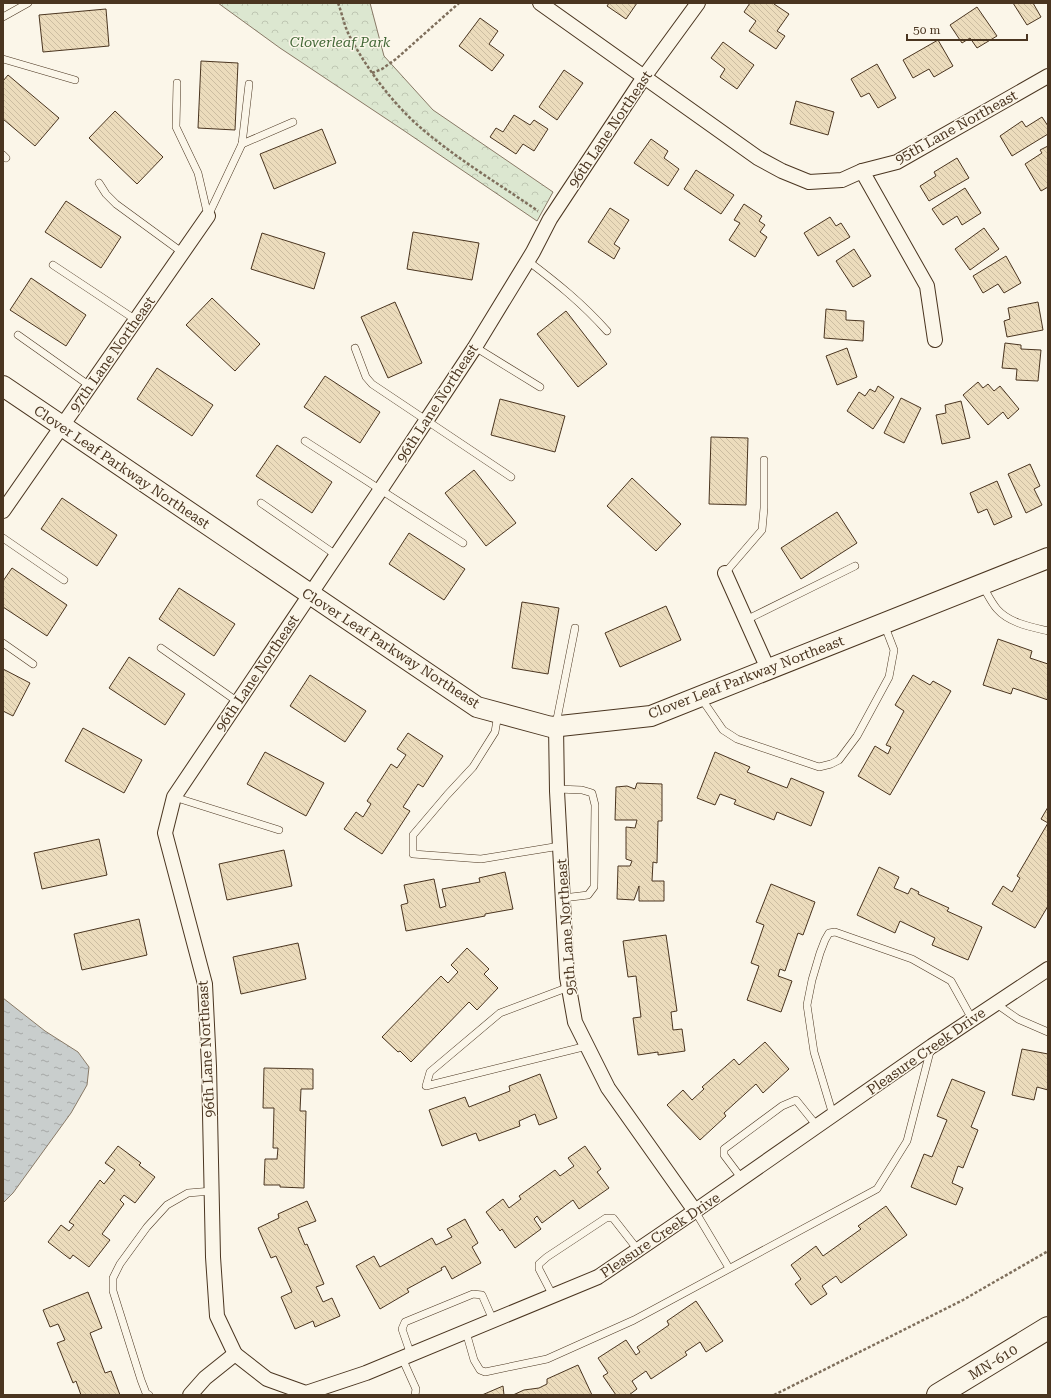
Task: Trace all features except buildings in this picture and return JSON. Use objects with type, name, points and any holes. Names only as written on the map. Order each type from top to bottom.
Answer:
[{"type":"highway","name":"MN-610","points":[[938,1395],[1048,1328]]},
{"type":"street","name":"95th Lane Northeast","points":[[540,3],[758,158],[782,171],[809,182],[842,180],[862,170],[897,162],[1048,76]]},
{"type":"street","name":"96th Lane Northeast","points":[[235,1354],[217,1316],[213,1256],[209,1066],[205,984],[165,833],[174,797],[381,489],[474,347],[528,261],[550,219],[644,77],[698,3]]},
{"type":"street","points":[[862,170],[927,286],[935,340]]},
{"type":"street","name":"97th Lane Northeast","points":[[3,511],[208,216]]},
{"type":"street","name":"Clover Leaf Parkway Northeast","points":[[3,386],[477,706],[550,727],[650,716],[1048,558]]},
{"type":"street","points":[[725,573],[768,669]]},
{"type":"street","name":"95th Lane Northeast","points":[[556,726],[557,789],[567,977],[575,1022],[608,1088],[695,1211]]},
{"type":"street","name":"Pleasure Creek Drive","points":[[235,1354],[267,1379],[306,1393],[366,1373],[598,1277],[833,1116],[932,1046],[1048,969]]},
{"type":"street","points":[[190,1395],[206,1378],[235,1354]]},
{"type":"lane","points":[[3,17],[28,3]]},
{"type":"lane","points":[[3,59],[75,80]]},
{"type":"lane","points":[[177,83],[176,127],[198,173],[208,216]]},
{"type":"lane","points":[[208,216],[242,144],[249,84]]},
{"type":"lane","points":[[242,144],[293,122]]},
{"type":"lane","points":[[99,183],[106,194],[116,204],[183,253]]},
{"type":"lane","points":[[528,261],[570,293],[607,331]]},
{"type":"lane","points":[[53,266],[136,320]]},
{"type":"lane","points":[[18,335],[90,386]]},
{"type":"lane","points":[[474,347],[540,387]]},
{"type":"lane","points":[[355,348],[366,377],[372,384],[511,477]]},
{"type":"lane","points":[[305,441],[463,543]]},
{"type":"lane","points":[[725,573],[762,530],[764,508],[764,460]]},
{"type":"lane","points":[[261,503],[336,555]]},
{"type":"lane","points":[[3,538],[64,580]]},
{"type":"lane","points":[[746,620],[855,566]]},
{"type":"lane","points":[[982,585],[998,610],[1012,620],[1048,631]]},
{"type":"lane","points":[[700,696],[723,730],[737,739],[819,767],[831,764],[839,760],[857,736],[889,677],[894,650],[883,623]]},
{"type":"lane","points":[[556,726],[574,628]]},
{"type":"lane","points":[[3,643],[33,664]]},
{"type":"lane","points":[[161,648],[238,702]]},
{"type":"lane","points":[[498,712],[495,732],[473,767],[447,795],[414,835],[413,854],[481,859],[560,846]]},
{"type":"lane","points":[[557,789],[582,790],[592,793],[595,805],[594,887],[588,895],[563,898]]},
{"type":"lane","points":[[174,797],[279,830]]},
{"type":"lane","points":[[833,1116],[814,1052],[807,1005],[812,980],[820,953],[825,940],[830,933],[835,932],[912,959],[951,981],[972,1019]]},
{"type":"lane","points":[[569,987],[500,1013],[430,1072],[426,1086],[587,1046]]},
{"type":"lane","points":[[995,1003],[1018,1020],[1048,1032]]},
{"type":"lane","points":[[466,1332],[474,1360],[480,1370],[485,1372],[547,1359],[634,1320],[876,1189],[907,1141],[932,1046]]},
{"type":"lane","points":[[742,1178],[724,1155],[724,1149],[782,1106],[796,1100],[817,1126]]},
{"type":"lane","points":[[149,1395],[146,1393],[141,1380],[113,1291],[113,1278],[120,1264],[147,1227],[168,1205],[188,1193],[212,1192]]},
{"type":"lane","points":[[695,1211],[729,1268]]},
{"type":"lane","points":[[553,1296],[539,1269],[539,1264],[547,1257],[606,1218],[612,1218],[638,1250]]},
{"type":"lane","points":[[415,1395],[416,1389],[406,1356],[402,1329],[405,1322],[473,1294],[482,1295],[493,1320]]},
{"type":"path","points":[[338,3],[348,34],[372,73],[389,95],[421,128],[455,154],[550,219]]},
{"type":"path","points":[[372,73],[382,69],[396,59],[459,3]]},
{"type":"path","points":[[774,1395],[963,1300],[1048,1251]]},
{"type":"green space","name":"Cloverleaf Park","points":[[218,3],[370,3],[384,56],[433,110],[553,192],[537,221],[280,48]]},
{"type":"water","points":[[3,998],[45,1031],[78,1052],[89,1067],[87,1085],[71,1113],[13,1193],[3,1203]]}]
